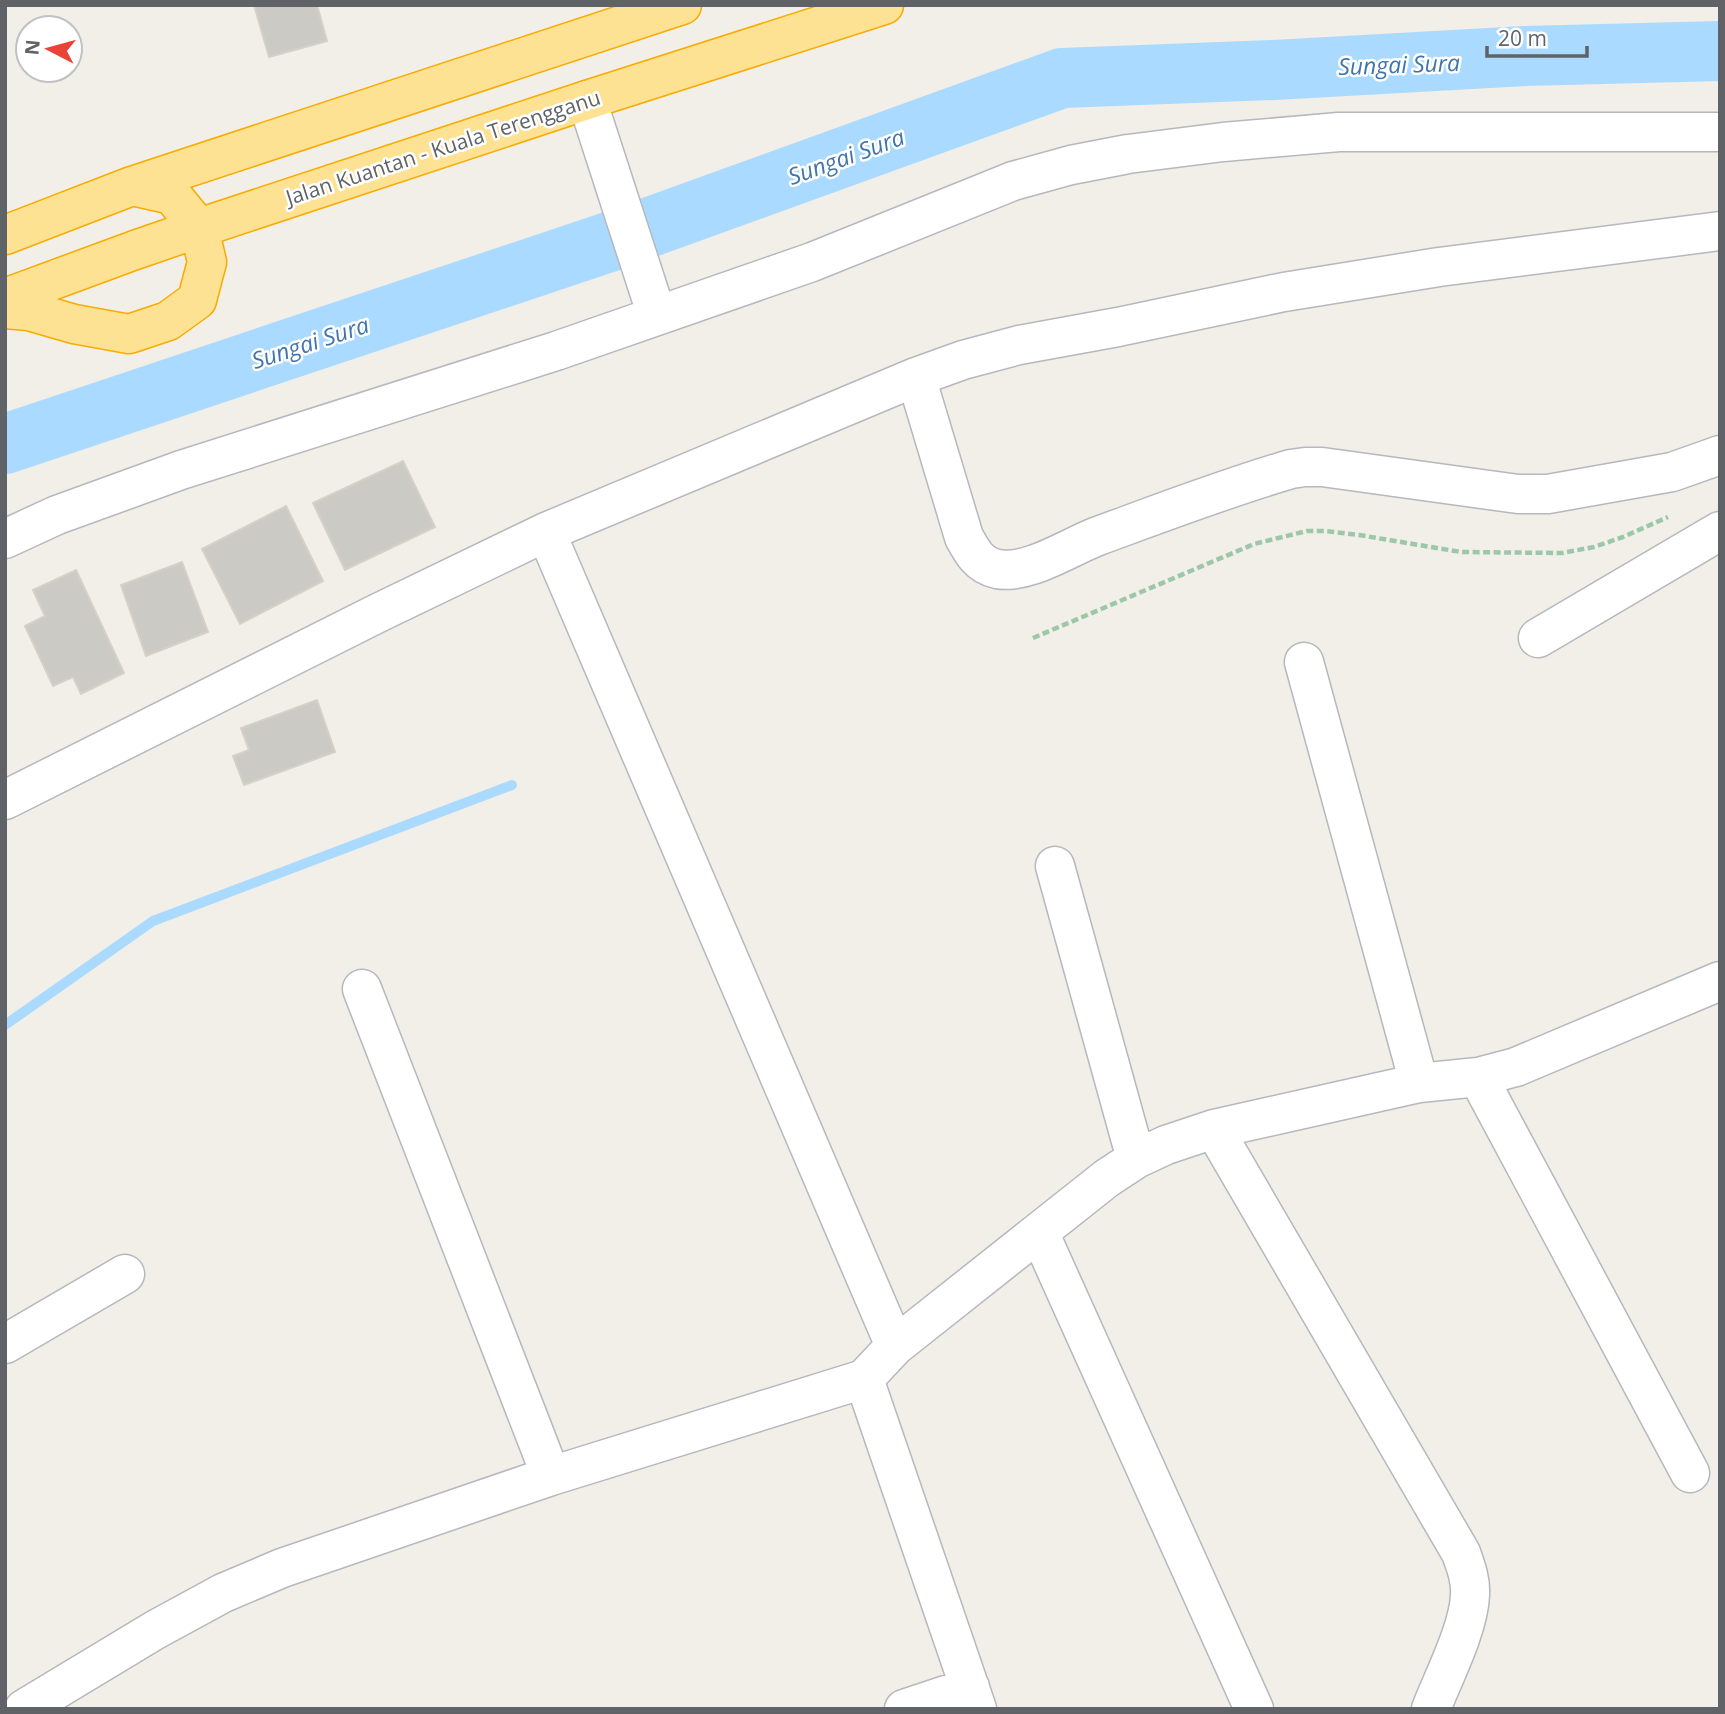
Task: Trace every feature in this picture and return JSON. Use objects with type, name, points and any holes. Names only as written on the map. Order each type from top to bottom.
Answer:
[{"type":"highway","points":[[5,234],[132,186],[682,5]]},
{"type":"highway","name":"Jalan Kuantan - Kuala Terengganu","points":[[5,298],[200,228],[884,5]]},
{"type":"highway","points":[[5,309],[29,311],[74,324],[129,334],[168,321],[197,300],[207,262],[200,228],[172,195],[132,186]]},
{"type":"street","points":[[587,100],[657,316]]},
{"type":"street","points":[[5,539],[57,515],[181,470],[556,351],[812,262],[1013,181],[1071,165],[1128,154],[1223,142],[1339,132],[1720,132]]},
{"type":"street","points":[[5,800],[546,532],[916,377],[963,360],[1019,345],[1284,292],[1439,267],[1720,231]]},
{"type":"street","points":[[916,377],[964,537],[973,554],[983,564],[998,569],[1017,569],[1036,563],[1096,537],[1291,469],[1322,467],[1518,494],[1548,494],[1672,472],[1720,456]]},
{"type":"street","points":[[1538,638],[1720,531]]},
{"type":"street","points":[[546,532],[895,1346]]},
{"type":"street","points":[[1304,662],[1419,1083]]},
{"type":"street","points":[[1055,866],[1136,1159]]},
{"type":"street","points":[[24,1709],[155,1630],[223,1593],[293,1564],[551,1476],[864,1379],[895,1346],[1107,1178],[1136,1159],[1166,1145],[1214,1129],[1419,1083],[1478,1077],[1516,1068],[1718,987]]},
{"type":"street","points":[[362,989],[551,1476]]},
{"type":"street","points":[[1478,1077],[1690,1473]]},
{"type":"street","points":[[1214,1129],[1461,1553],[1469,1575],[1471,1596],[1465,1624],[1430,1709]]},
{"type":"street","points":[[1039,1232],[1254,1709]]},
{"type":"street","points":[[5,1344],[125,1274]]},
{"type":"street","points":[[864,1379],[974,1698],[904,1709]]},
{"type":"path","points":[[1033,638],[1254,544],[1307,531],[1359,534],[1461,552],[1562,552],[1613,541],[1671,515]]},
{"type":"building","points":[[254,5],[317,5],[327,41],[269,57]]},
{"type":"building","points":[[403,461],[435,527],[345,570],[313,503]]},
{"type":"building","points":[[286,506],[323,581],[240,624],[202,549]]},
{"type":"building","points":[[182,562],[208,632],[146,656],[121,585]]},
{"type":"building","points":[[76,570],[124,673],[81,694],[73,677],[53,686],[25,626],[45,616],[33,590]]},
{"type":"building","points":[[317,700],[335,752],[244,785],[233,756],[249,750],[241,728]]},
{"type":"waterway","name":"Sungai Sura","points":[[5,444],[606,243],[1062,78],[1525,56],[1720,51]]},
{"type":"waterway","points":[[5,1025],[153,921],[512,785]]}]
